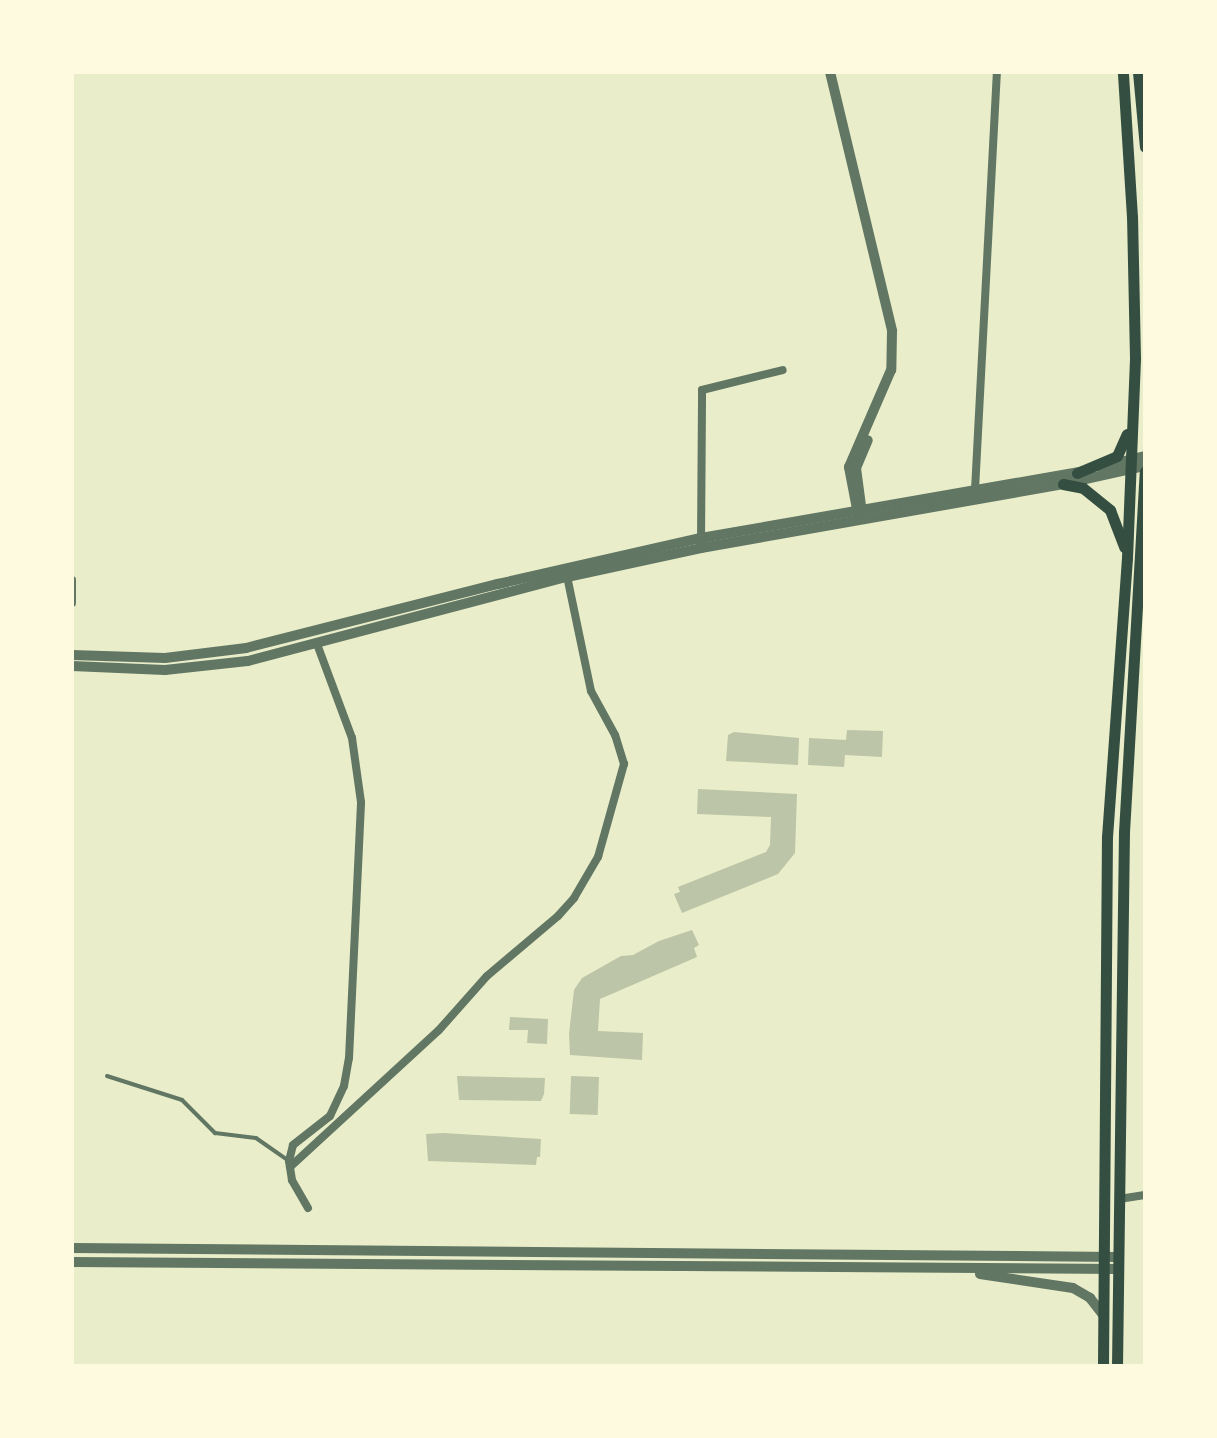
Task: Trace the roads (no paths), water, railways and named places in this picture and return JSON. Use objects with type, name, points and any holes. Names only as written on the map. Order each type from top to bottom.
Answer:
[{"type":"main road","points":[[1103,1366],[1107,837],[1127,558],[1132,414],[1132,217],[1123,72]]},
{"type":"main road","points":[[1138,72],[1145,147]]},
{"type":"main road","points":[[1077,473],[1117,456],[1124,445],[1132,414]]},
{"type":"main road","points":[[1117,1366],[1124,832],[1145,472]]},
{"type":"main road","points":[[1063,484],[1083,488],[1110,510],[1127,558]]},
{"type":"street","points":[[830,72],[892,331],[891,370],[849,467],[860,513]]},
{"type":"street","points":[[836,72],[898,332],[897,372],[856,468],[860,513]]},
{"type":"street","points":[[975,490],[997,72]]},
{"type":"street","points":[[701,543],[702,390],[783,370]]},
{"type":"street","points":[[860,513],[1063,484],[1130,464],[1145,456]]},
{"type":"street","points":[[72,655],[165,658],[246,648],[701,543],[975,490],[1130,464],[1145,466]]},
{"type":"street","points":[[72,666],[115,670],[202,667],[317,644],[566,573]]},
{"type":"street","points":[[289,1164],[439,1030],[487,976],[558,916],[574,898],[598,857],[624,764],[615,735],[591,691],[566,573]]},
{"type":"street","points":[[72,580],[72,603]]},
{"type":"street","points":[[308,1208],[292,1180],[289,1164],[293,1145],[330,1116],[339,1100],[349,1058],[361,802],[352,738],[317,644]]},
{"type":"street","points":[[1119,1199],[1145,1195]]},
{"type":"street","points":[[72,1248],[1119,1263]]},
{"type":"street","points":[[72,1262],[931,1268],[1104,1263]]},
{"type":"street","points":[[931,1268],[1073,1288],[1090,1298],[1104,1316]]},
{"type":"lane","points":[[107,1076],[182,1100],[215,1133],[256,1138],[289,1164]]}]
